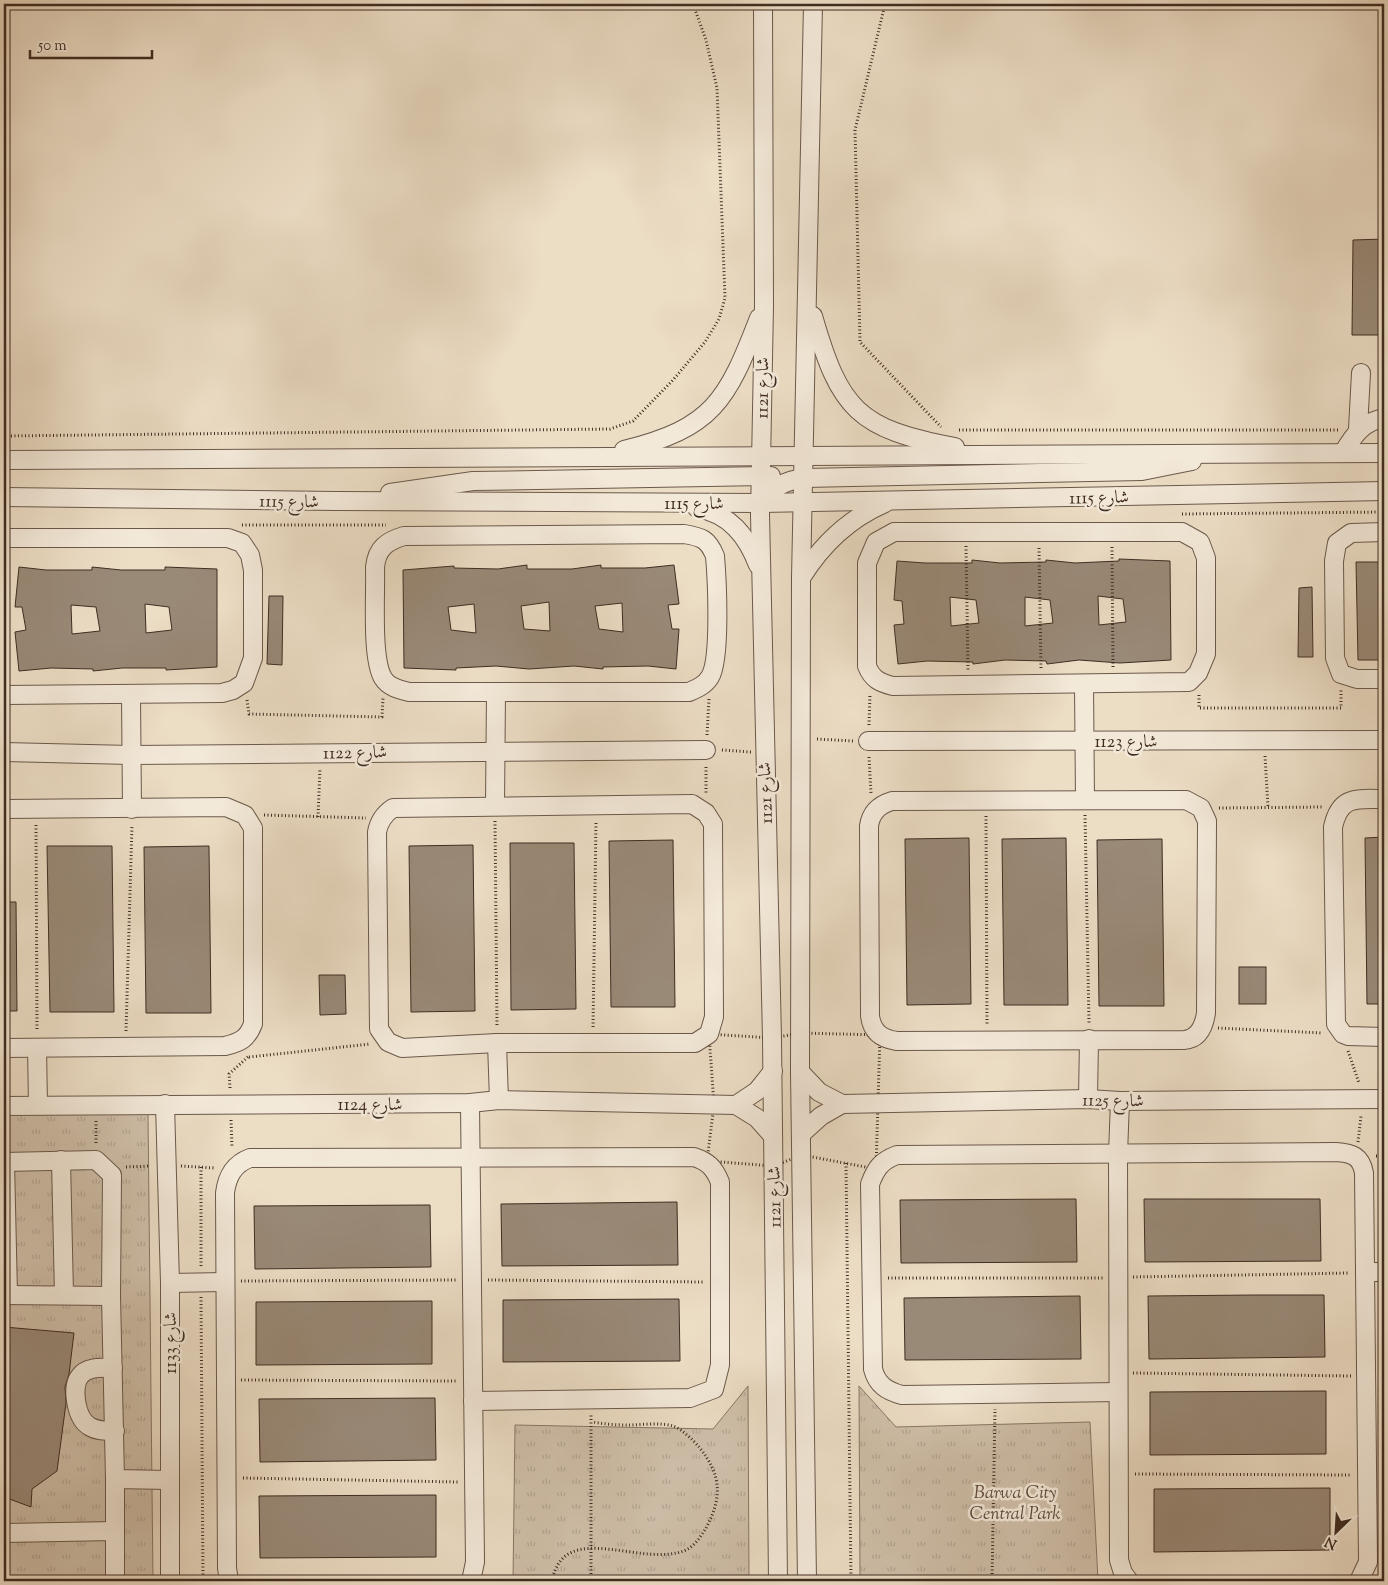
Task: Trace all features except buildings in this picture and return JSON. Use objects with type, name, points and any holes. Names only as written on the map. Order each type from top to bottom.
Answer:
[{"type":"street","name":"شارع 1121","points":[[764,4],[764,306],[760,503],[764,752],[773,1072],[778,1581]]},
{"type":"street","name":"شارع 1121","points":[[807,1581],[800,1072],[801,578],[805,478],[814,4]]},
{"type":"street","points":[[808,299],[825,359],[844,396],[856,410],[874,423],[900,435],[990,454]]},
{"type":"street","points":[[598,456],[660,441],[686,428],[711,409],[721,399],[734,377],[764,306]]},
{"type":"street","points":[[1358,430],[1361,373]]},
{"type":"street","points":[[1343,453],[1358,430],[1368,422],[1384,418]]},
{"type":"street","points":[[760,503],[779,485],[789,480],[805,478],[1142,471],[1232,453]]},
{"type":"street","points":[[4,460],[1384,453]]},
{"type":"street","points":[[336,501],[473,481],[760,477],[786,472],[805,457]]},
{"type":"street","name":"شارع 1115","points":[[4,497],[760,503],[1384,491]]},
{"type":"street","points":[[801,578],[821,550],[840,530],[865,513],[890,501]]},
{"type":"street","points":[[672,503],[701,508],[719,515],[737,526],[753,551],[761,573]]},
{"type":"street","points":[[894,532],[966,532],[1182,532],[1200,542],[1206,558],[1206,654],[1198,673],[1189,682],[968,686],[893,686],[882,683],[871,676],[866,655],[867,563],[876,542],[894,532]]},
{"type":"street","points":[[1384,532],[1351,533],[1337,544],[1334,561],[1335,658],[1341,674],[1358,679],[1384,679]]},
{"type":"street","points":[[684,534],[698,537],[710,544],[715,556],[717,572],[716,655],[711,676],[702,687],[689,692],[496,692],[410,692],[396,689],[384,680],[378,664],[375,567],[376,558],[382,546],[392,539],[404,536],[684,534]]},
{"type":"street","points":[[4,538],[228,538],[242,543],[250,555],[253,570],[253,658],[244,683],[233,690],[222,693],[131,696],[4,695]]},
{"type":"street","points":[[1084,685],[1084,800]]},
{"type":"street","points":[[495,806],[496,692]]},
{"type":"street","points":[[131,696],[132,809]]},
{"type":"street","name":"شارع 1123","points":[[868,741],[1384,740]]},
{"type":"street","name":"شارع 1122","points":[[4,752],[131,755],[496,750],[706,750]]},
{"type":"street","points":[[1384,799],[1350,801],[1341,807],[1333,828],[1335,1015],[1338,1029],[1342,1034],[1353,1037],[1384,1037]]},
{"type":"street","points":[[1084,800],[1186,800],[1201,808],[1208,821],[1206,1013],[1203,1027],[1190,1039],[888,1040],[876,1031],[870,1016],[869,826],[872,816],[881,805],[892,801],[1084,800]]},
{"type":"street","points":[[692,804],[706,813],[714,824],[714,1017],[709,1034],[694,1043],[497,1043],[402,1048],[388,1042],[379,1029],[377,832],[381,819],[393,808],[596,806],[692,804]]},
{"type":"street","points":[[4,809],[226,807],[245,815],[252,828],[253,1024],[246,1049],[226,1046],[4,1048]]},
{"type":"street","points":[[1088,1099],[1089,1039]]},
{"type":"street","points":[[497,1043],[499,1100]]},
{"type":"street","points":[[37,1048],[38,1105]]},
{"type":"street","points":[[773,1072],[757,1091],[736,1105],[757,1118],[774,1136]]},
{"type":"street","name":"شارع 1125","points":[[800,1072],[818,1092],[842,1104],[1088,1099],[1120,1101],[1384,1099]]},
{"type":"street","name":"شارع 1124","points":[[4,1106],[470,1103],[499,1100],[736,1105]]},
{"type":"street","points":[[1120,1101],[1118,1154],[1119,1560],[1123,1573],[1129,1581]]},
{"type":"street","points":[[470,1103],[475,1562],[471,1581]]},
{"type":"street","name":"شارع 1133","points":[[165,1104],[170,1283],[170,1581]]},
{"type":"street","name":"شارع 1125","points":[[801,1134],[821,1116],[842,1104]]},
{"type":"street","points":[[1118,1392],[902,1395],[890,1392],[875,1378],[870,1184],[876,1169],[886,1160],[897,1155],[1336,1152],[1356,1156],[1362,1163],[1364,1173],[1368,1562],[1359,1581]]},
{"type":"street","points":[[229,1581],[225,1380],[225,1193],[227,1181],[233,1169],[241,1161],[250,1158],[694,1157],[707,1161],[715,1170],[720,1182],[720,1365],[714,1389],[690,1398],[473,1401]]},
{"type":"street","points":[[61,1160],[64,1295]]},
{"type":"street","points":[[112,1296],[6,1295],[4,1162],[61,1160],[101,1164],[112,1175],[112,1296],[116,1479],[115,1581]]},
{"type":"street","points":[[1365,1272],[1384,1272]]},
{"type":"street","points":[[170,1283],[224,1282]]},
{"type":"street","points":[[113,1368],[91,1369],[85,1372],[76,1383],[76,1392],[80,1415],[85,1423],[97,1429],[115,1431]]},
{"type":"street","points":[[116,1479],[169,1480]]},
{"type":"street","points":[[4,1533],[115,1531]]},
{"type":"path","points":[[4,436],[610,429],[633,421],[673,380],[705,342],[720,319],[725,298],[717,88],[706,40],[693,4]]},
{"type":"path","points":[[885,4],[855,130],[860,342],[944,430]]},
{"type":"path","points":[[954,430],[1358,430]]},
{"type":"path","points":[[232,525],[391,525]]},
{"type":"path","points":[[966,532],[968,686]]},
{"type":"path","points":[[1039,532],[1041,685]]},
{"type":"path","points":[[1112,532],[1113,684]]},
{"type":"path","points":[[1198,673],[1199,708],[1341,708],[1341,674]]},
{"type":"path","points":[[244,683],[248,714],[382,717],[384,680]]},
{"type":"path","points":[[801,738],[868,741]]},
{"type":"path","points":[[1264,740],[1268,808]]},
{"type":"path","points":[[706,750],[764,752]]},
{"type":"path","points":[[318,817],[321,752]]},
{"type":"path","points":[[986,800],[987,1040]]},
{"type":"path","points":[[1084,800],[1089,1039]]},
{"type":"path","points":[[495,806],[497,1043]]},
{"type":"path","points":[[593,1043],[596,806]]},
{"type":"path","points":[[1201,808],[1341,807]]},
{"type":"path","points":[[36,809],[37,1048]]},
{"type":"path","points":[[126,1047],[132,809]]},
{"type":"path","points":[[245,815],[381,819]]},
{"type":"path","points":[[1203,1027],[1342,1034]]},
{"type":"path","points":[[95,1105],[101,1164],[233,1169],[229,1074],[246,1049],[388,1042]]},
{"type":"path","points":[[846,1163],[851,1581]]},
{"type":"path","points":[[201,1167],[203,1581]]},
{"type":"path","points":[[1118,1372],[1365,1376]]},
{"type":"path","points":[[225,1380],[473,1381]]},
{"type":"path","points":[[992,1581],[995,1393]]},
{"type":"path","points":[[588,1398],[593,1422],[591,1581]]},
{"type":"path","points":[[552,1581],[558,1563],[571,1552],[592,1548],[650,1555],[687,1550],[696,1542],[712,1517],[718,1490],[712,1464],[693,1440],[674,1426],[593,1422]]},
{"type":"path","points":[[1118,1474],[1366,1475]]},
{"type":"path","points":[[226,1477],[474,1483]]},
{"type":"green space","points":[[4,1114],[148,1114],[153,1581],[4,1581]]},
{"type":"green space","points":[[748,1386],[749,1581],[513,1581],[515,1425],[713,1429]]},
{"type":"green space","name":"Barwa City Central Park","points":[[859,1386],[896,1427],[1090,1422],[1098,1581],[860,1581]]}]
